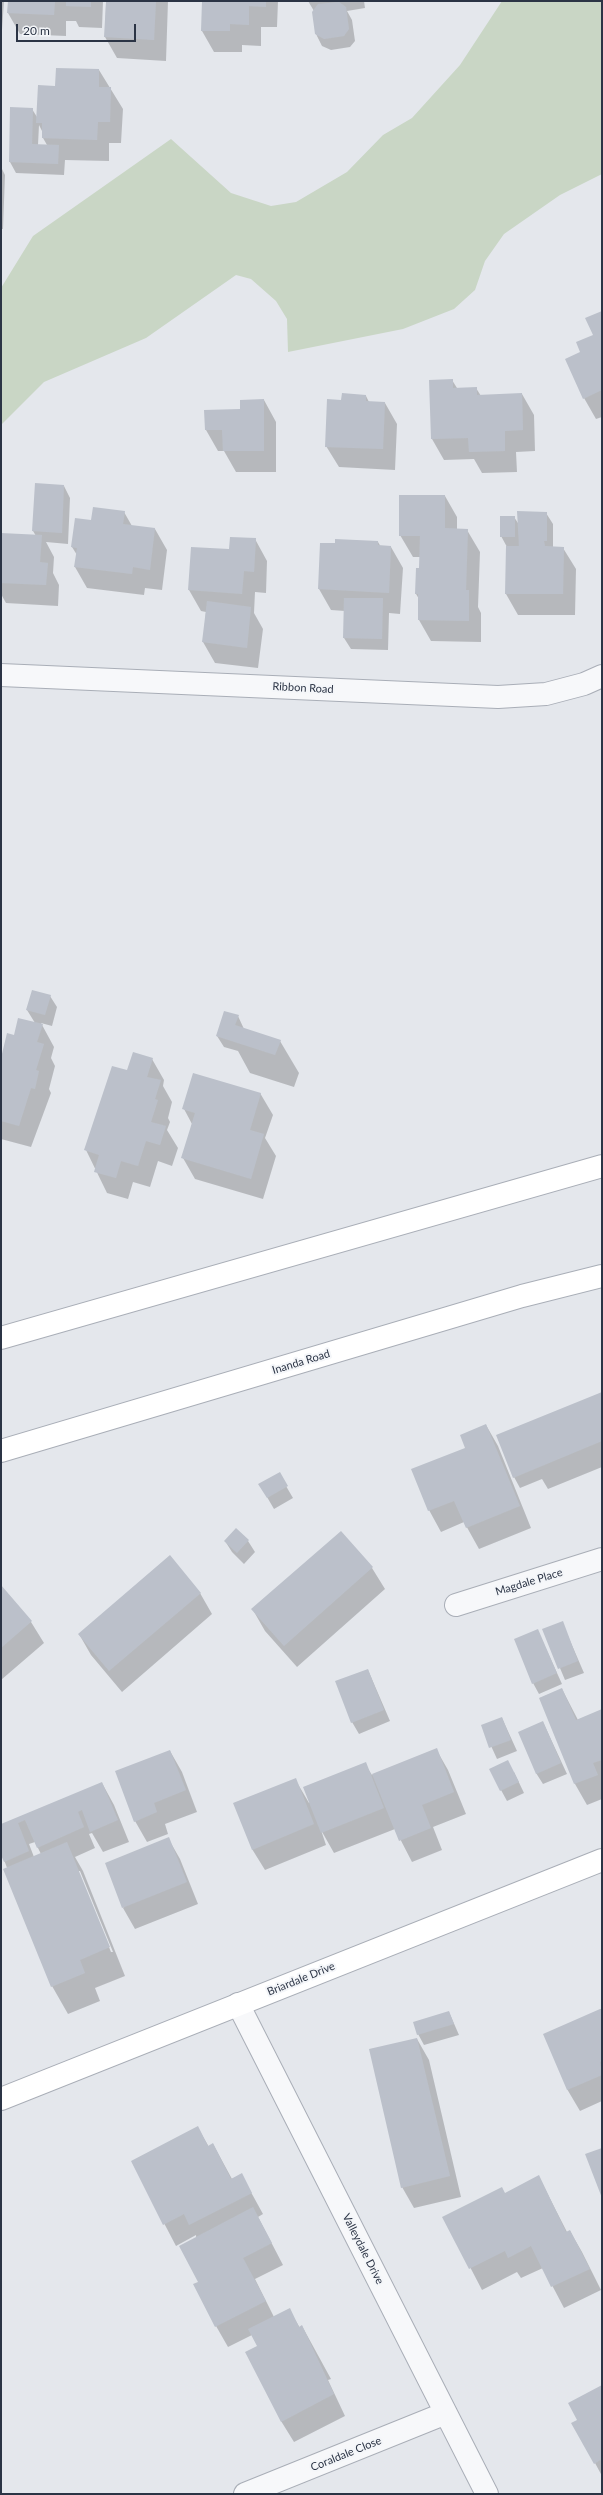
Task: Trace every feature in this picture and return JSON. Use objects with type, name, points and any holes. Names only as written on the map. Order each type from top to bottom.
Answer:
[{"type":"main road","points":[[1,1338],[602,1166]]},
{"type":"main road","name":"Inanda Road","points":[[1,1451],[522,1296],[602,1276]]},
{"type":"main road","name":"Briardale Drive","points":[[1,2099],[602,1860]]},
{"type":"street","name":"Ribbon Road","points":[[1,675],[498,697],[546,694],[584,684],[602,676]]},
{"type":"street","name":"Magdale Place","points":[[456,1605],[602,1559]]},
{"type":"street","name":"Valleydale Drive","points":[[238,2004],[487,2494]]},
{"type":"street","name":"Coraldale Close","points":[[246,2494],[446,2413]]},
{"type":"green space","points":[[502,1],[602,1],[602,174],[560,195],[504,234],[485,261],[475,290],[454,309],[403,329],[288,352],[287,319],[276,301],[251,279],[236,275],[146,338],[44,382],[1,425],[1,288],[33,236],[171,139],[231,193],[271,206],[296,202],[347,172],[383,135],[412,118],[460,65]]},
{"type":"building","points":[[8,1],[55,1],[54,15],[7,13]]},
{"type":"building","points":[[66,1],[91,1],[91,7],[66,6]]},
{"type":"building","points":[[156,1],[154,40],[104,37],[106,2]]},
{"type":"building","points":[[202,1],[266,1],[266,7],[249,6],[249,25],[230,24],[230,31],[201,31]]},
{"type":"building","points":[[339,2],[346,7],[349,29],[344,36],[324,39],[315,34],[312,12],[318,4]]},
{"type":"building","points":[[56,68],[99,69],[99,87],[111,87],[110,122],[98,122],[97,140],[42,138],[42,123],[36,123],[38,85],[55,86]]},
{"type":"building","points":[[10,107],[33,108],[32,144],[59,145],[58,164],[9,162]]},
{"type":"building","points":[[602,311],[602,390],[583,399],[565,359],[580,352],[576,342],[593,335],[585,318]]},
{"type":"building","points":[[453,379],[453,388],[477,387],[477,395],[522,393],[523,430],[505,431],[505,451],[469,452],[468,438],[431,439],[429,380]]},
{"type":"building","points":[[342,393],[366,395],[366,401],[385,402],[383,449],[325,447],[327,399],[341,400]]},
{"type":"building","points":[[264,399],[264,451],[223,451],[222,430],[205,430],[204,410],[240,409],[240,400]]},
{"type":"building","points":[[35,483],[64,485],[62,533],[32,531]]},
{"type":"building","points":[[399,495],[445,495],[445,528],[468,529],[466,590],[469,590],[469,621],[418,620],[418,594],[415,594],[416,568],[419,568],[420,536],[399,536]]},
{"type":"building","points":[[93,507],[125,511],[123,524],[155,528],[150,570],[133,567],[132,574],[74,567],[77,548],[71,547],[75,518],[91,520]]},
{"type":"building","points":[[517,511],[547,512],[547,541],[544,541],[545,546],[564,547],[563,594],[505,594],[506,546],[519,546]]},
{"type":"building","points":[[500,516],[515,516],[515,537],[500,537]]},
{"type":"building","points":[[1,533],[42,535],[40,562],[48,563],[46,585],[1,583]]},
{"type":"building","points":[[230,537],[256,538],[254,572],[244,571],[242,594],[188,590],[191,547],[229,549]]},
{"type":"building","points":[[335,539],[378,541],[378,545],[391,546],[389,593],[318,589],[320,543],[335,543]]},
{"type":"building","points":[[344,598],[383,598],[382,639],[343,638]]},
{"type":"building","points":[[207,601],[251,607],[247,648],[202,642]]},
{"type":"building","points":[[32,990],[51,995],[45,1015],[26,1010]]},
{"type":"building","points":[[224,1011],[239,1015],[235,1025],[281,1040],[275,1055],[216,1036]]},
{"type":"building","points":[[18,1018],[43,1024],[37,1042],[44,1044],[36,1070],[39,1071],[35,1089],[31,1088],[19,1126],[1,1121],[1,1058],[7,1033],[14,1035]]},
{"type":"building","points":[[133,1052],[153,1058],[147,1077],[161,1080],[155,1099],[158,1100],[151,1122],[166,1126],[160,1145],[146,1141],[138,1166],[121,1161],[116,1178],[94,1172],[99,1155],[84,1150],[112,1066],[127,1070]]},
{"type":"building","points":[[193,1073],[261,1093],[250,1130],[264,1134],[251,1179],[181,1158],[195,1113],[182,1109]]},
{"type":"building","points":[[602,1392],[602,1441],[513,1478],[496,1435]]},
{"type":"building","points":[[486,1424],[520,1506],[466,1528],[454,1501],[428,1511],[411,1469],[465,1448],[460,1435]]},
{"type":"building","points":[[280,1472],[288,1486],[267,1498],[258,1484]]},
{"type":"building","points":[[236,1528],[249,1540],[237,1553],[224,1541]]},
{"type":"building","points":[[341,1531],[373,1567],[284,1646],[251,1609]]},
{"type":"building","points":[[170,1555],[201,1593],[109,1671],[78,1634]]},
{"type":"building","points":[[1,1585],[32,1621],[1,1648]]},
{"type":"building","points":[[563,1621],[578,1661],[558,1669],[542,1629]]},
{"type":"building","points":[[538,1629],[557,1673],[532,1684],[514,1639]]},
{"type":"building","points":[[368,1669],[384,1710],[351,1723],[335,1681]]},
{"type":"building","points":[[562,1688],[576,1720],[602,1709],[602,1760],[593,1763],[598,1775],[574,1784],[539,1698]]},
{"type":"building","points":[[502,1717],[511,1740],[489,1748],[481,1725]]},
{"type":"building","points":[[543,1721],[561,1763],[536,1774],[518,1732]]},
{"type":"building","points":[[437,1748],[454,1792],[422,1805],[431,1828],[399,1841],[372,1774]]},
{"type":"building","points":[[170,1750],[186,1790],[154,1803],[157,1812],[134,1822],[115,1771]]},
{"type":"building","points":[[508,1760],[519,1782],[500,1791],[489,1769]]},
{"type":"building","points":[[366,1762],[384,1808],[321,1833],[303,1787]]},
{"type":"building","points":[[296,1778],[314,1824],[252,1850],[233,1803]]},
{"type":"building","points":[[102,1782],[118,1820],[90,1832],[82,1810],[78,1812],[84,1827],[37,1848],[25,1820],[18,1823],[29,1851],[4,1862],[1,1855],[1,1824]]},
{"type":"building","points":[[169,1837],[187,1882],[122,1908],[105,1863]]},
{"type":"building","points":[[67,1842],[110,1947],[80,1960],[85,1973],[51,1987],[3,1869]]},
{"type":"building","points":[[602,2009],[602,2061],[600,2062],[602,2075],[567,2090],[543,2034]]},
{"type":"building","points":[[449,2011],[454,2024],[417,2035],[413,2022]]},
{"type":"building","points":[[417,2038],[450,2176],[401,2188],[369,2049]]},
{"type":"building","points":[[198,2126],[208,2146],[213,2143],[231,2179],[242,2173],[252,2193],[189,2225],[184,2214],[163,2225],[131,2161]]},
{"type":"building","points":[[602,2148],[602,2198],[585,2154]]},
{"type":"building","points":[[539,2175],[566,2232],[570,2230],[590,2269],[551,2287],[531,2246],[508,2258],[505,2251],[469,2269],[442,2217],[502,2187],[505,2193]]},
{"type":"building","points":[[253,2207],[272,2243],[243,2258],[266,2301],[215,2327],[193,2284],[198,2282],[179,2246]]},
{"type":"building","points":[[290,2308],[299,2327],[302,2325],[334,2394],[281,2422],[245,2352],[257,2346],[248,2329]]},
{"type":"building","points":[[602,2385],[602,2459],[594,2464],[571,2423],[577,2420],[568,2403]]}]
